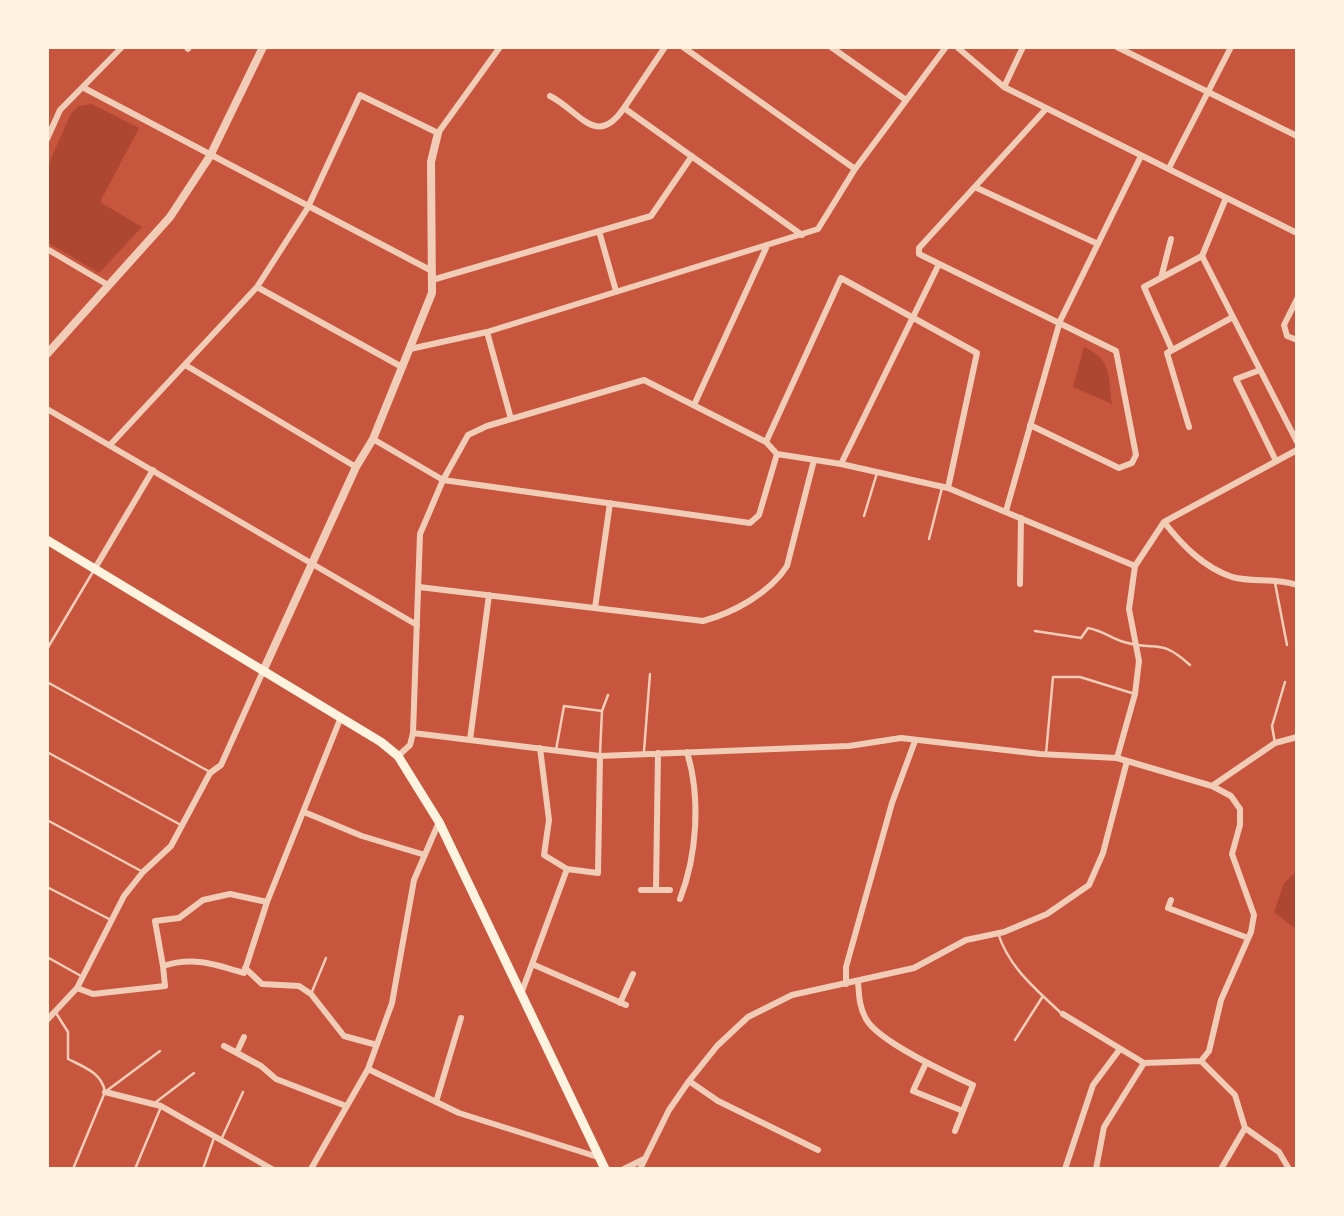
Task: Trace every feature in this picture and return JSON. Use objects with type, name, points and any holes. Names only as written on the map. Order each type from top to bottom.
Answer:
[{"type":"main road","points":[[47,540],[264,669],[341,717],[398,757],[439,822],[605,1169]]},
{"type":"street","points":[[47,139],[60,110],[122,47]]},
{"type":"street","points":[[47,354],[170,217],[210,156],[263,47]]},
{"type":"street","points":[[47,1020],[77,988],[124,896],[143,872],[171,846],[210,772],[221,765],[356,467],[373,439],[432,293],[431,162],[438,133],[500,47]]},
{"type":"street","points":[[550,96],[569,105],[580,119],[594,127],[605,128],[614,122],[666,47]]},
{"type":"street","points":[[682,47],[855,169]]},
{"type":"street","points":[[831,47],[906,100]]},
{"type":"street","points":[[410,349],[486,332],[766,248],[818,229],[855,169],[946,47]]},
{"type":"street","points":[[957,47],[1004,88],[1297,233]]},
{"type":"street","points":[[1004,88],[1023,47]]},
{"type":"street","points":[[1117,47],[1297,136]]},
{"type":"street","points":[[1169,168],[1231,47]]},
{"type":"street","points":[[84,88],[432,275],[651,216],[692,156]]},
{"type":"street","points":[[110,445],[187,366],[257,287],[307,209],[360,96],[438,133]]},
{"type":"street","points":[[624,108],[802,235]]},
{"type":"street","points":[[1030,425],[1119,468],[1132,463],[1136,455],[1116,351],[1060,321],[919,254],[919,247],[1045,110]]},
{"type":"street","points":[[1006,511],[1060,321],[1141,156]]},
{"type":"street","points":[[976,188],[1098,244]]},
{"type":"street","points":[[1172,350],[1144,287],[1202,256],[1226,198]]},
{"type":"street","points":[[599,231],[617,291]]},
{"type":"street","points":[[1161,278],[1171,239]]},
{"type":"street","points":[[47,248],[108,285]]},
{"type":"street","points":[[694,405],[766,248]]},
{"type":"street","points":[[1202,256],[1297,442]]},
{"type":"street","points":[[841,464],[939,264]]},
{"type":"street","points":[[766,442],[841,278],[977,353],[945,487]]},
{"type":"street","points":[[257,287],[402,367]]},
{"type":"street","points":[[1297,299],[1284,325],[1287,336],[1297,340]]},
{"type":"street","points":[[1189,427],[1167,353],[1233,317]]},
{"type":"street","points":[[486,332],[512,419]]},
{"type":"street","points":[[187,366],[356,467]]},
{"type":"street","points":[[1260,370],[1236,379],[1276,461]]},
{"type":"street","points":[[398,757],[410,745],[413,733],[420,534],[443,480],[468,435],[512,419],[644,380],[766,442],[777,454],[841,464],[945,487],[1135,566]]},
{"type":"street","points":[[47,409],[417,625]]},
{"type":"street","points":[[373,439],[443,480],[750,523],[759,515],[777,454]]},
{"type":"street","points":[[1117,758],[1135,694],[1139,660],[1129,609],[1135,566],[1164,522],[1297,450]]},
{"type":"street","points":[[419,587],[703,621],[725,615],[779,580],[787,566],[814,460]]},
{"type":"street","points":[[94,570],[153,470]]},
{"type":"street","points":[[595,608],[610,503]]},
{"type":"street","points":[[1020,584],[1021,518]]},
{"type":"street","points":[[1164,522],[1194,556],[1232,577],[1274,579],[1297,585]]},
{"type":"street","points":[[470,740],[489,595]]},
{"type":"street","points":[[163,967],[179,961],[205,961],[244,973],[267,902],[341,717]]},
{"type":"street","points":[[413,733],[600,756],[849,747],[901,738],[1046,754],[1117,758],[1212,786],[1231,796],[1240,809],[1240,825],[1233,854],[1254,915],[1248,938],[1221,1000],[1209,1051],[1202,1061]]},
{"type":"street","points":[[1212,786],[1275,743],[1297,737]]},
{"type":"street","points":[[846,984],[846,967],[892,803],[915,741]]},
{"type":"street","points":[[540,748],[549,820],[544,855],[567,869],[598,873],[600,756]]},
{"type":"street","points":[[680,899],[687,882],[694,838],[693,770],[687,752]]},
{"type":"street","points":[[656,890],[658,753]]},
{"type":"street","points":[[640,1169],[668,1110],[717,1045],[748,1017],[792,995],[914,968],[966,940],[998,933],[1047,914],[1089,885],[1103,853],[1127,761]]},
{"type":"street","points":[[304,812],[362,836],[425,855]]},
{"type":"street","points":[[311,1169],[369,1069],[392,1003],[414,880],[439,822]]},
{"type":"street","points":[[521,994],[567,869]]},
{"type":"street","points":[[641,890],[670,890]]},
{"type":"street","points":[[77,988],[93,994],[166,986],[155,921],[179,918],[203,900],[230,894],[267,902]]},
{"type":"street","points":[[1171,900],[1168,908],[1248,938]]},
{"type":"street","points":[[532,964],[623,1004],[633,974]]},
{"type":"street","points":[[245,968],[262,984],[299,986],[311,994],[344,1036],[377,1045]]},
{"type":"street","points":[[858,981],[861,1007],[867,1022],[926,1063],[973,1085],[955,1131]]},
{"type":"street","points":[[1063,1014],[1144,1063],[1202,1061],[1235,1095],[1245,1128],[1279,1152],[1289,1169]]},
{"type":"street","points":[[436,1102],[461,1018]]},
{"type":"street","points":[[237,1052],[244,1037]]},
{"type":"street","points":[[224,1046],[276,1079],[346,1107]]},
{"type":"street","points":[[1065,1169],[1093,1085],[1120,1049]]},
{"type":"street","points":[[926,1063],[913,1091],[962,1111]]},
{"type":"street","points":[[1096,1169],[1104,1127],[1144,1063]]},
{"type":"street","points":[[369,1069],[459,1113],[601,1158]]},
{"type":"street","points":[[689,1081],[718,1101],[818,1150]]},
{"type":"street","points":[[105,1092],[161,1106],[272,1169]]},
{"type":"street","points":[[1221,1169],[1245,1128]]},
{"type":"street","points":[[624,1169],[644,1159]]},
{"type":"lane","points":[[864,516],[877,472]]},
{"type":"lane","points":[[929,539],[945,487]]},
{"type":"lane","points":[[47,649],[94,570]]},
{"type":"lane","points":[[1274,579],[1287,645]]},
{"type":"lane","points":[[1035,631],[1081,638],[1088,628],[1106,632],[1124,642],[1164,646],[1191,665]]},
{"type":"lane","points":[[644,753],[650,674]]},
{"type":"lane","points":[[1046,754],[1053,677],[1080,677],[1135,694]]},
{"type":"lane","points":[[47,682],[210,772]]},
{"type":"lane","points":[[1275,743],[1272,726],[1285,682]]},
{"type":"lane","points":[[600,756],[602,712],[608,695]]},
{"type":"lane","points":[[555,750],[564,706],[602,712]]},
{"type":"lane","points":[[47,752],[181,825]]},
{"type":"lane","points":[[47,820],[143,872]]},
{"type":"lane","points":[[47,887],[113,921]]},
{"type":"lane","points":[[998,933],[1004,953],[1063,1014]]},
{"type":"lane","points":[[47,957],[82,976]]},
{"type":"lane","points":[[311,994],[326,958]]},
{"type":"lane","points":[[1014,1040],[1043,996]]},
{"type":"lane","points":[[56,1013],[68,1032],[68,1059],[96,1074],[104,1083],[105,1092],[73,1169]]},
{"type":"lane","points":[[105,1092],[160,1051]]},
{"type":"lane","points":[[153,1104],[194,1073]]},
{"type":"lane","points":[[203,1169],[243,1092]]},
{"type":"lane","points":[[135,1169],[161,1106]]},
{"type":"shaded area","points":[[92,104],[139,128],[100,202],[142,227],[99,273],[47,242],[47,168],[71,113],[79,106]]},
{"type":"shaded area","points":[[1084,347],[1100,357],[1104,363],[1109,377],[1112,404],[1073,387]]},
{"type":"shaded area","points":[[1297,871],[1297,930],[1274,912],[1284,883]]}]
